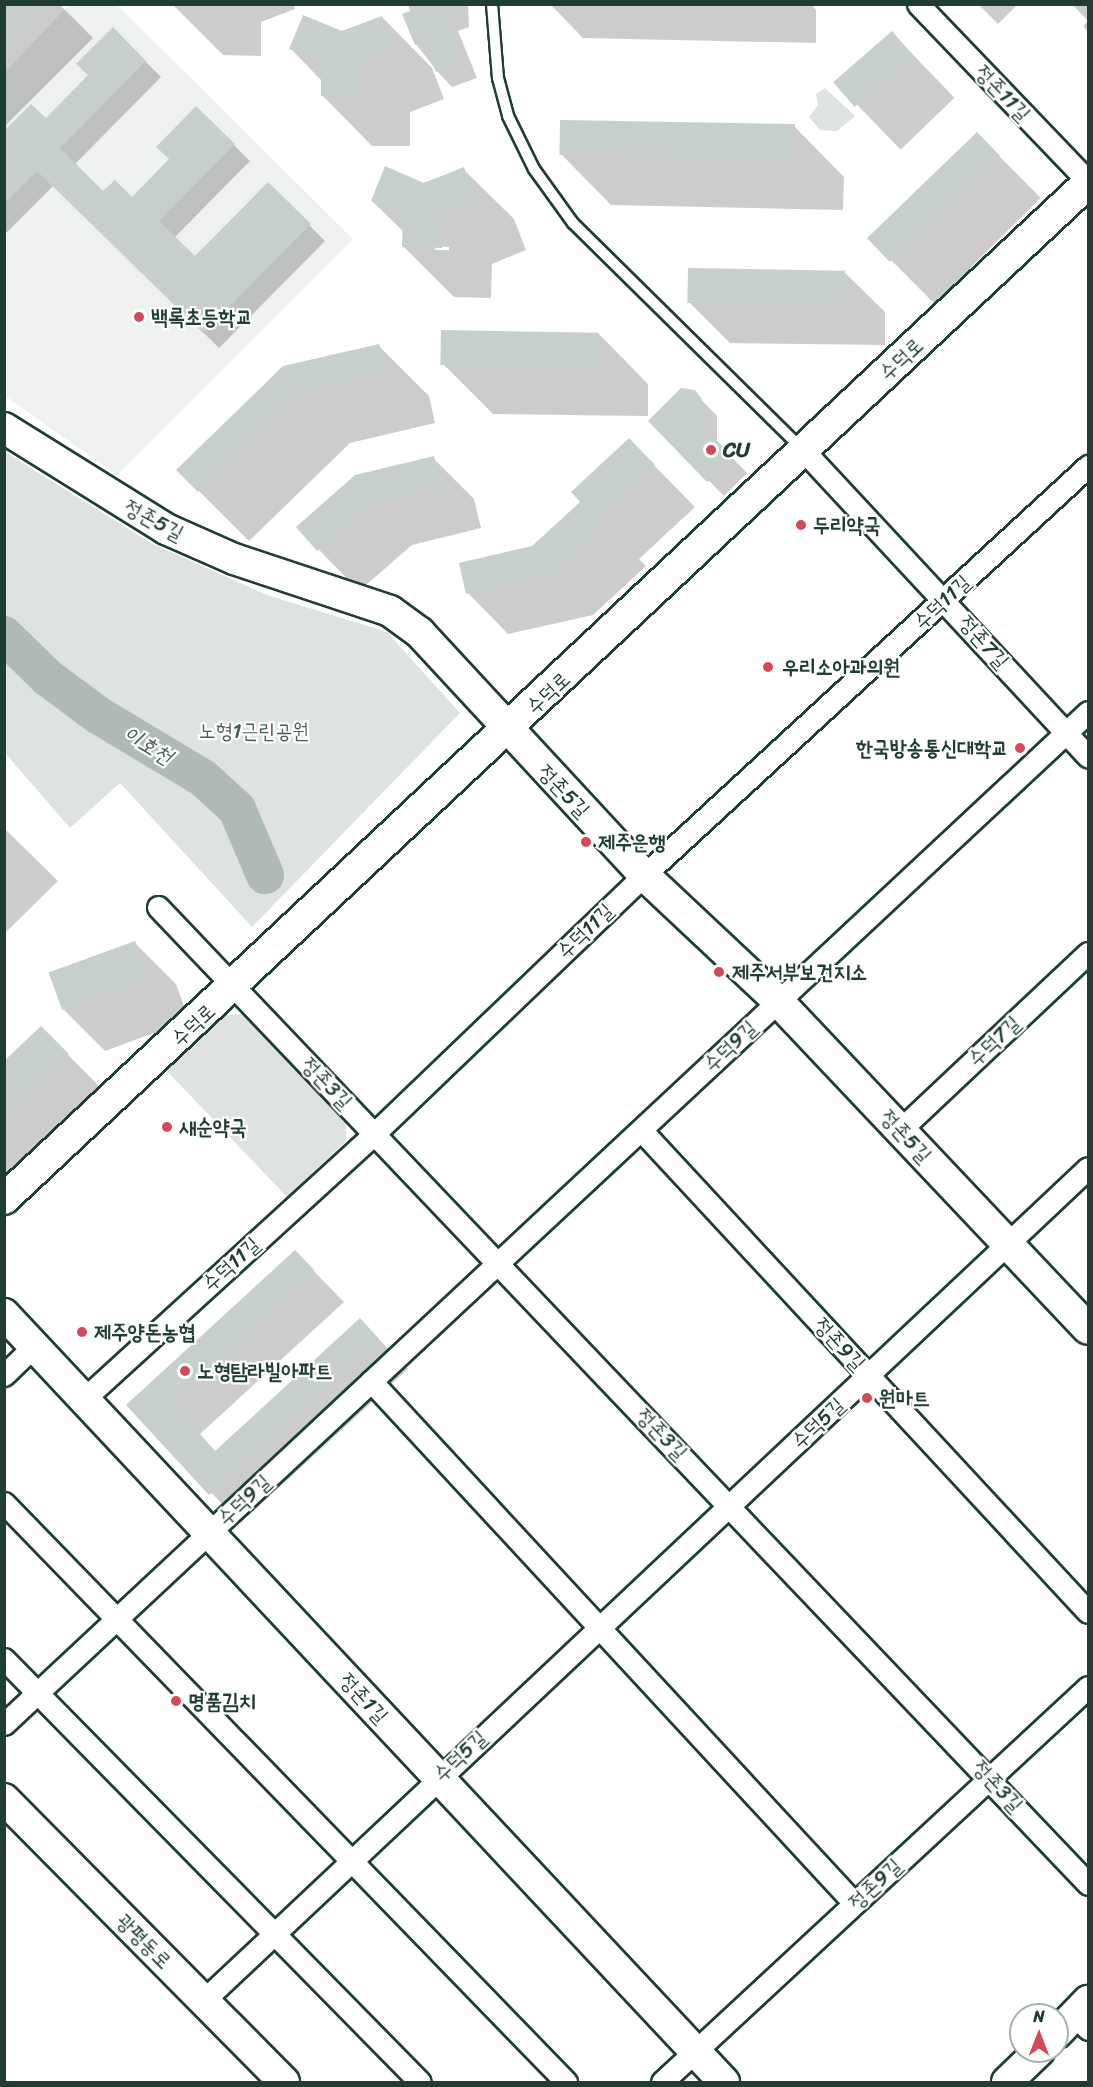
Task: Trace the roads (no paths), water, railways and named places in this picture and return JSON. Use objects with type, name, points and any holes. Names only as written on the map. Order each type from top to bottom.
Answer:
[{"type":"street","name":"정존11길","points":[[918,4],[1089,182]]},
{"type":"street","name":"수덕로","points":[[4,1199],[235,986],[1089,182]]},
{"type":"street","name":"정존5길","points":[[4,428],[166,529],[234,559],[390,611],[420,633],[507,731],[644,875],[778,1001],[1089,1329]]},
{"type":"street","name":"정존7길","points":[[804,451],[945,599],[1089,757]]},
{"type":"street","name":"수덕11길","points":[[84,1399],[375,1133],[644,875],[1089,466]]},
{"type":"street","name":"수덕9길","points":[[4,1724],[1089,712]]},
{"type":"street","name":"정존3길","points":[[158,907],[1089,1884]]},
{"type":"street","name":"수덕7길","points":[[900,1130],[1089,953]]},
{"type":"street","name":"정존9길","points":[[640,1130],[1089,1612]]},
{"type":"street","name":"수덕5길","points":[[203,2001],[438,1777],[600,1628],[1089,1168]]},
{"type":"street","name":"정존1길","points":[[4,1314],[724,2082]]},
{"type":"street","points":[[4,1375],[34,1346]]},
{"type":"street","points":[[371,1381],[855,1903]]},
{"type":"street","points":[[4,1503],[349,1862],[566,2082]]},
{"type":"street","points":[[4,1659],[420,2082]]},
{"type":"street","name":"정존9길","points":[[662,2082],[1089,1687]]},
{"type":"street","name":"광평동로","points":[[4,1799],[285,2082]]},
{"type":"street","points":[[1007,2082],[1027,2063]]},
{"type":"lane","points":[[492,4],[498,78],[508,116],[534,169],[573,223],[804,451]]},
{"type":"waterway","name":"이호천","points":[[4,635],[48,678],[98,715],[203,778],[237,809],[265,875]]},
{"type":"place","name":"백록초등학교","points":[[139,317]]},
{"type":"place","name":"CU","points":[[711,450]]},
{"type":"place","name":"두리약국","points":[[801,525]]},
{"type":"place","name":"우리소아과의원","points":[[768,667]]},
{"type":"place","name":"한국방송통신대학교","points":[[1020,748]]},
{"type":"place","name":"제주은행","points":[[586,842]]},
{"type":"place","name":"제주서부보건지소","points":[[719,972]]},
{"type":"place","name":"새순약국","points":[[167,1127]]},
{"type":"place","name":"제주양돈농협","points":[[82,1332]]},
{"type":"place","name":"노형탐라빌아파트","points":[[185,1371]]},
{"type":"place","name":"원마트","points":[[867,1398]]},
{"type":"place","name":"명품김치","points":[[176,1701]]},
{"type":"park label","name":"노형1근린공원","points":[[254,731]]}]
